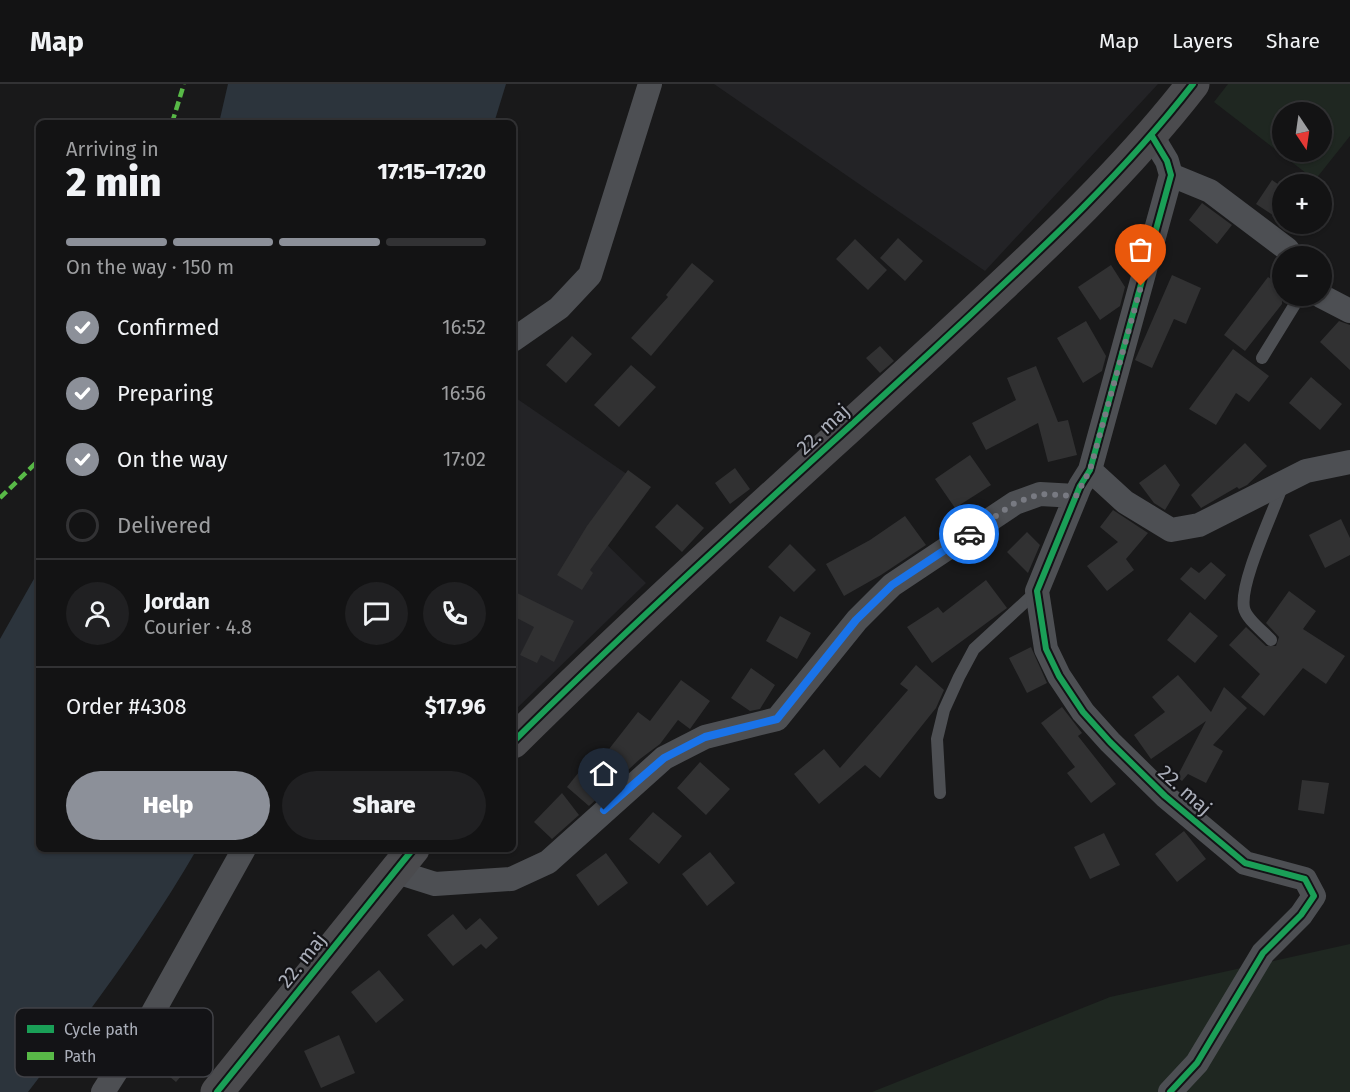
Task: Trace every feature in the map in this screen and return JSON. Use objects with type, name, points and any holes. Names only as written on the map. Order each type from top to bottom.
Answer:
[{"type":"main road","name":"22. maj","points":[[516,739],[587,668],[1048,242],[1152,136],[1193,84]]},
{"type":"main road","name":"22. maj","points":[[217,1092],[403,860]]},
{"type":"street","points":[[516,338],[560,308],[590,275],[650,84]]},
{"type":"street","points":[[1037,591],[1076,496],[1090,470],[1171,175],[1167,161],[1152,136]]},
{"type":"street","points":[[1171,175],[1210,191],[1283,246]]},
{"type":"street","points":[[1332,302],[1350,311]]},
{"type":"street","points":[[1090,470],[1125,502],[1171,530],[1199,525],[1306,471],[1350,462]]},
{"type":"street","name":"22. maj","points":[[403,860],[435,884],[511,879],[548,862],[664,758],[705,737],[777,719],[856,620],[892,585],[1015,503],[1040,494],[1076,496]]},
{"type":"street","name":"22. maj","points":[[1037,591],[1046,649],[1059,676],[1083,712],[1165,796],[1245,863],[1305,879],[1314,896],[1306,909],[1263,953],[1197,1063],[1170,1092]]},
{"type":"street","points":[[155,1008],[242,852]]},
{"type":"street","points":[[103,1092],[113,1077]]},
{"type":"lane","points":[[1262,357],[1294,306]]},
{"type":"lane","points":[[1271,640],[1244,610],[1244,599],[1251,568],[1284,483]]},
{"type":"lane","points":[[940,793],[937,739],[944,710],[959,677],[974,649],[1037,591]]},
{"type":"shaded area","points":[[228,84],[506,84],[495,120],[220,120]]},
{"type":"shaded area","points":[[714,84],[1158,84],[985,271]]},
{"type":"shaded area","points":[[1228,84],[1350,84],[1350,136],[1332,159],[1332,102],[1272,102],[1272,147],[1214,102]]},
{"type":"shaded area","points":[[1292,162],[1329,162],[1320,174],[1307,174]]},
{"type":"shaded area","points":[[516,398],[634,479],[594,532],[646,583],[516,709]]},
{"type":"shaded area","points":[[36,575],[36,852],[195,852],[158,912],[91,1008],[15,1008],[15,1077],[39,1077],[28,1092],[0,1092],[0,639]]},
{"type":"shaded area","points":[[1350,944],[1350,1092],[872,1092],[1110,997]]},
{"type":"building","points":[[1272,180],[1272,214],[1256,204]]},
{"type":"building","points":[[1202,203],[1232,225],[1217,244],[1189,220]]},
{"type":"building","points":[[898,238],[923,261],[905,281],[880,258]]},
{"type":"building","points":[[855,239],[887,270],[868,290],[836,259]]},
{"type":"building","points":[[692,263],[714,281],[651,356],[631,338],[668,297],[666,295]]},
{"type":"building","points":[[1111,265],[1125,287],[1120,306],[1100,320],[1078,287]]},
{"type":"building","points":[[1172,275],[1201,288],[1186,324],[1174,319],[1152,368],[1135,360]]},
{"type":"building","points":[[1268,277],[1272,280],[1272,306],[1280,306],[1245,351],[1224,335]]},
{"type":"building","points":[[1086,321],[1106,356],[1102,371],[1083,383],[1057,338]]},
{"type":"building","points":[[1339,321],[1350,325],[1350,370],[1320,342]]},
{"type":"building","points":[[572,336],[592,354],[566,383],[546,365]]},
{"type":"building","points":[[880,346],[894,361],[880,373],[866,358]]},
{"type":"building","points":[[1233,349],[1269,376],[1249,402],[1236,393],[1216,425],[1189,409]]},
{"type":"building","points":[[631,365],[656,387],[619,427],[594,405]]},
{"type":"building","points":[[1036,366],[1058,422],[1068,420],[1077,455],[1048,462],[1038,423],[986,450],[972,423],[1016,400],[1007,378]]},
{"type":"building","points":[[1311,377],[1342,404],[1320,430],[1289,403]]},
{"type":"building","points":[[1245,443],[1267,466],[1247,485],[1239,489],[1237,487],[1201,508],[1191,495]]},
{"type":"building","points":[[970,455],[991,485],[955,508],[935,479]]},
{"type":"building","points":[[1165,464],[1180,485],[1165,510],[1154,503],[1139,483]]},
{"type":"building","points":[[735,468],[750,489],[730,504],[715,483]]},
{"type":"building","points":[[628,470],[651,487],[590,570],[593,573],[582,590],[557,575],[587,526]]},
{"type":"building","points":[[677,504],[704,528],[682,552],[655,527]]},
{"type":"building","points":[[1113,510],[1148,533],[1126,559],[1134,570],[1107,591],[1087,566],[1118,542],[1100,527]]},
{"type":"building","points":[[905,516],[926,545],[844,596],[826,564],[870,540]]},
{"type":"building","points":[[1341,519],[1350,538],[1350,555],[1325,568],[1309,535]]},
{"type":"building","points":[[1027,532],[1040,545],[1028,573],[1007,552]]},
{"type":"building","points":[[790,544],[816,570],[794,592],[768,567]]},
{"type":"building","points":[[1211,562],[1226,575],[1205,600],[1180,579],[1191,567],[1199,573]]},
{"type":"building","points":[[986,580],[1007,608],[932,663],[907,627],[938,607],[943,613]]},
{"type":"building","points":[[1289,591],[1316,611],[1303,629],[1345,656],[1326,684],[1303,668],[1264,716],[1241,697],[1260,674],[1229,645],[1246,627],[1266,646],[1276,646],[1279,637],[1266,623]]},
{"type":"building","points":[[516,592],[574,621],[554,662],[541,655],[537,663],[520,655],[534,627],[516,618]]},
{"type":"building","points":[[1190,612],[1218,636],[1195,663],[1167,640]]},
{"type":"building","points":[[780,616],[811,633],[797,659],[766,641]]},
{"type":"building","points":[[1031,647],[1047,683],[1027,693],[1009,658]]},
{"type":"building","points":[[916,665],[944,690],[936,708],[880,778],[865,765],[819,804],[794,774],[824,749],[840,768],[908,690],[900,684]]},
{"type":"building","points":[[751,668],[775,685],[760,709],[750,711],[731,698]]},
{"type":"building","points":[[1178,675],[1211,712],[1224,687],[1247,708],[1213,745],[1223,751],[1206,783],[1188,774],[1182,781],[1177,777],[1206,721],[1151,759],[1134,735],[1165,712],[1152,697]]},
{"type":"building","points":[[681,680],[710,701],[690,729],[678,720],[660,744],[640,759],[589,806],[567,787],[595,752],[602,758],[638,712],[650,721]]},
{"type":"building","points":[[1062,707],[1082,733],[1078,736],[1116,784],[1091,803],[1067,773],[1075,767],[1041,723]]},
{"type":"building","points":[[700,762],[730,789],[706,815],[677,788]]},
{"type":"building","points":[[1302,780],[1329,783],[1324,814],[1298,810]]},
{"type":"building","points":[[562,793],[579,815],[552,839],[534,822]]},
{"type":"building","points":[[653,812],[682,836],[659,864],[629,839]]},
{"type":"building","points":[[1184,831],[1206,859],[1177,882],[1155,854]]},
{"type":"building","points":[[1104,833],[1120,865],[1090,879],[1074,847]]},
{"type":"building","points":[[710,852],[735,883],[707,906],[682,874]]},
{"type":"building","points":[[606,853],[628,883],[598,906],[576,875]]},
{"type":"building","points":[[453,914],[466,930],[480,918],[498,938],[486,949],[481,944],[453,966],[427,935]]},
{"type":"building","points":[[379,970],[404,1000],[376,1023],[351,992]]},
{"type":"building","points":[[339,1035],[355,1073],[321,1088],[304,1051]]},
{"type":"building","points":[[170,1077],[180,1077],[176,1082]]},
{"type":"marked path","points":[[173,120],[184,84]]},
{"type":"marked path","points":[[0,498],[36,463]]},
{"type":"cycle path","points":[[516,739],[669,593],[1036,254],[1102,189],[1193,84]]},
{"type":"cycle path","points":[[1152,136],[1167,161],[1171,175],[1090,470],[1080,486],[1037,591],[1046,649],[1059,676],[1083,712],[1165,796],[1245,863],[1305,879],[1314,896],[1301,915],[1263,953],[1197,1063],[1170,1092]]},
{"type":"cycle path","points":[[217,1092],[411,852]]},
{"type":"way so far","points":[[969,534],[1015,503],[1040,494],[1076,496],[1090,470],[1141,286]]},
{"type":"route","points":[[604,810],[664,758],[705,737],[745,729],[777,719],[856,620],[892,585],[969,534]]}]
